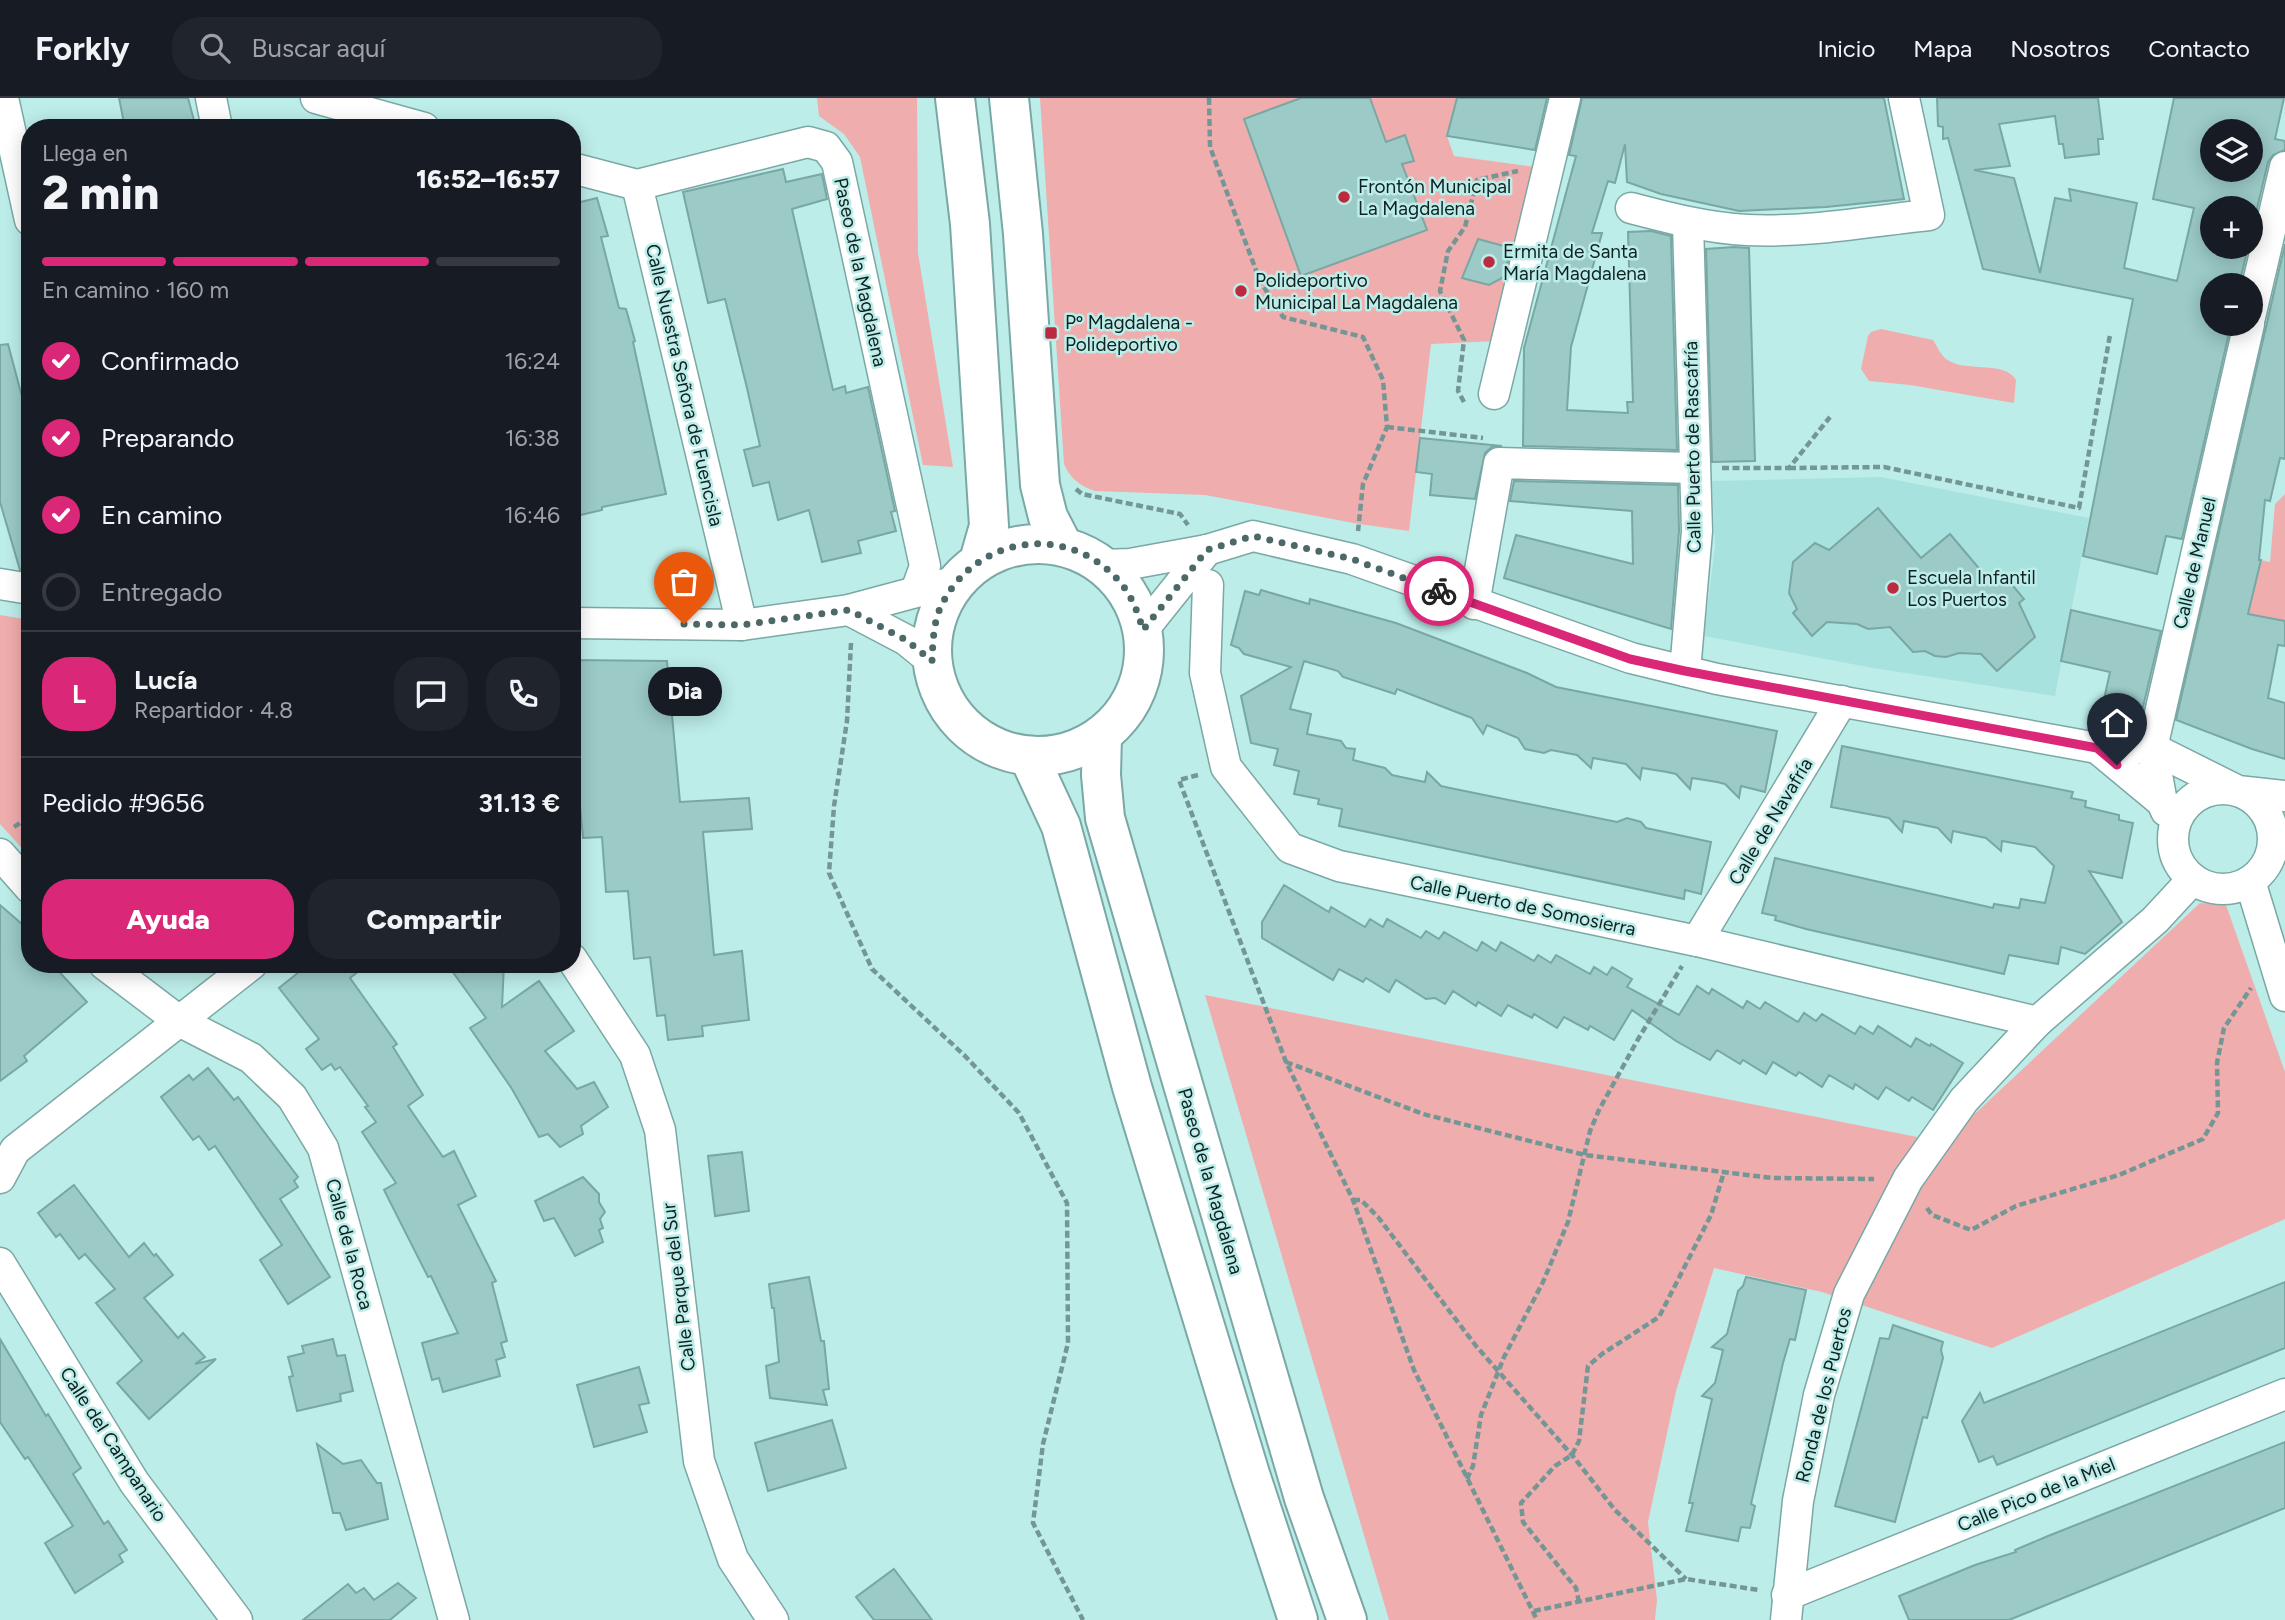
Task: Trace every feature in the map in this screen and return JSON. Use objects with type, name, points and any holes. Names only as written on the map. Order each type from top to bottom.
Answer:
[{"type":"main road","points":[[956,98],[970,224],[989,526],[968,571],[941,605],[933,632],[932,661],[942,696],[964,726],[994,747],[1029,757],[1055,756],[1080,749],[1102,736],[1123,715],[1138,689],[1145,660],[1143,630],[1135,606],[1122,583],[1103,565],[1084,554],[1063,546],[1041,543],[998,551],[968,571]]},
{"type":"main road","points":[[1009,98],[1023,234],[1040,485],[1048,517],[1063,546]]},
{"type":"main road","name":"Paseo de la Magdalena","points":[[1102,736],[1101,775],[1105,818],[1304,1498],[1347,1620]]},
{"type":"main road","points":[[1029,757],[1061,825],[1132,1087],[1250,1474],[1298,1620]]},
{"type":"street","points":[[2,98],[21,181]]},
{"type":"street","points":[[211,98],[215,119]]},
{"type":"street","points":[[316,98],[391,119]]},
{"type":"street","points":[[1494,394],[1565,98]]},
{"type":"street","points":[[1631,208],[1688,223],[1748,230],[1809,228],[1929,215],[1904,98]]},
{"type":"street","name":"Paseo de la Magdalena","points":[[637,186],[808,142],[826,147],[837,162],[925,566],[916,591]]},
{"type":"street","points":[[2260,273],[2285,167]]},
{"type":"street","points":[[581,170],[637,186]]},
{"type":"street","name":"Calle Nuestra Señora de Fuencisla","points":[[637,186],[742,625]]},
{"type":"street","name":"Calle Puerto de Rascafría","points":[[1685,671],[1697,531],[1688,223]]},
{"type":"street","name":"Calle de Manuel","points":[[2162,802],[2152,748],[2246,336]]},
{"type":"street","points":[[1474,604],[1499,463],[1694,468]]},
{"type":"street","points":[[1103,565],[1130,565],[1207,550],[1253,536],[1352,559],[1630,659],[2097,748],[2152,748],[2238,791],[2254,799],[2265,812],[2272,830],[2272,850],[2264,867],[2250,881],[2221,889],[2206,886],[2193,879],[2181,865],[2174,848],[2174,830],[2179,814],[2197,796],[2221,789],[2238,791],[2285,796]]},
{"type":"street","points":[[1143,630],[1207,550]]},
{"type":"street","points":[[581,623],[742,625],[849,610],[916,591],[968,571]]},
{"type":"street","points":[[0,584],[21,588]]},
{"type":"street","name":"Calle Puerto de Somosierra","points":[[1208,585],[1205,673],[1226,767],[1290,849],[1339,866],[1697,941],[2037,1022]]},
{"type":"street","points":[[849,610],[906,640],[932,661]]},
{"type":"street","name":"Calle de Navafría","points":[[1697,941],[1842,701]]},
{"type":"street","points":[[2097,748],[2162,802],[2174,830]]},
{"type":"street","points":[[0,854],[21,878]]},
{"type":"street","name":"Ronda de los Puertos","points":[[1786,1607],[1797,1501],[1819,1395],[1849,1294],[1908,1179],[1964,1100],[2037,1022],[2155,920],[2193,879]]},
{"type":"street","points":[[2250,881],[2285,996]]},
{"type":"street","name":"Calle de la Roca","points":[[116,973],[179,1020],[251,1058],[292,1097],[323,1148],[454,1620]]},
{"type":"street","points":[[0,1178],[15,1150],[240,973]]},
{"type":"street","name":"Calle Parque del Sur","points":[[581,973],[635,1055],[660,1130],[699,1461],[733,1559],[773,1620]]},
{"type":"street","name":"Calle del Campanario","points":[[0,1263],[134,1482],[237,1620]]},
{"type":"street","name":"Calle Pico de la Miel","points":[[1786,1607],[2285,1394]]},
{"type":"path","points":[[1209,98],[1210,147],[1260,281],[1283,317],[1363,337],[1383,380],[1387,426],[1363,484],[1359,524]]},
{"type":"path","points":[[1469,412],[1458,391],[1464,340],[1440,291],[1448,251],[1465,227],[1477,180],[1549,164]]},
{"type":"path","points":[[1694,468],[1884,467],[2079,508],[2110,335]]},
{"type":"path","points":[[1789,468],[1830,417]]},
{"type":"path","points":[[1387,426],[1483,438],[1498,448],[1499,463]]},
{"type":"path","points":[[1073,487],[1082,494],[1161,510]]},
{"type":"path","points":[[849,610],[852,634],[847,722],[834,806],[829,873],[872,969],[965,1056],[1019,1113],[1067,1203],[1068,1343],[1043,1444],[1033,1523],[1083,1620]]},
{"type":"path","points":[[1226,767],[1179,780],[1286,1062],[1353,1200],[1414,1370],[1537,1620]]},
{"type":"path","points":[[1467,1479],[1473,1465],[1481,1415],[1504,1357],[1544,1282],[1568,1222],[1590,1131],[1637,1041],[1697,941]]},
{"type":"path","points":[[1286,1062],[1423,1114],[1585,1155],[1772,1178],[1908,1179],[1932,1215],[1971,1230],[2016,1206],[2119,1175],[2203,1139],[2218,1113],[2217,1063],[2224,1028],[2273,957]]},
{"type":"path","points":[[1579,1602],[1576,1588],[1523,1522],[1521,1503],[1555,1466],[1572,1455],[1579,1441],[1588,1366],[1602,1353],[1659,1317],[1711,1215],[1724,1172]]},
{"type":"path","points":[[1353,1200],[1361,1200],[1378,1217],[1476,1346],[1572,1455],[1615,1510],[1686,1579]]},
{"type":"path","points":[[1534,1611],[1686,1579],[1786,1607]]},
{"type":"shaded area","points":[[817,98],[917,98],[918,253],[953,467],[923,465],[860,157],[844,134],[819,116]]},
{"type":"shaded area","name":"Polideportivo Municipal La Magdalena","points":[[1040,98],[1457,98],[1447,136],[1454,156],[1536,167],[1497,341],[1431,344],[1409,531],[1205,495],[1095,491],[1072,477],[1064,464]]},
{"type":"shaded area","points":[[1881,329],[1933,340],[1944,357],[1954,363],[1994,368],[2011,374],[2016,380],[2014,403],[1910,385],[1869,381],[1861,369],[1868,336]]},
{"type":"shaded area","name":"Escuela Infantil Los Puertos","points":[[1881,477],[2089,518],[2055,696],[1873,668],[1704,636],[1715,546],[1712,481]]},
{"type":"shaded area","points":[[2285,494],[2285,647],[2277,645],[2270,682],[2187,661],[2212,550],[2270,562],[2275,504]]},
{"type":"shaded area","points":[[0,615],[21,618],[21,847],[0,824]]},
{"type":"shaded area","points":[[2200,903],[2226,905],[2285,1072],[2285,1219],[1992,1348],[1822,1292],[1714,1268],[1676,1391],[1648,1522],[1657,1600],[1655,1620],[1389,1620],[1205,995],[1917,1137],[1964,1124]]},
{"type":"building","points":[[119,98],[188,98],[194,119],[123,119]]},
{"type":"building","name":"Frontón Municipal La Magdalena","points":[[1301,98],[1370,98],[1386,142],[1405,135],[1414,161],[1402,164],[1427,230],[1301,276],[1244,119]]},
{"type":"building","points":[[1457,98],[1547,98],[1535,150],[1447,136]]},
{"type":"building","points":[[1582,98],[1884,98],[1904,199],[1826,207],[1739,211],[1661,194],[1627,182],[1625,144],[1615,183],[1608,181],[1592,233],[1602,233],[1571,347],[1567,410],[1628,413],[1627,402],[1633,402],[1628,232],[1651,231],[1671,236],[1677,450],[1523,446],[1524,348],[1576,156],[1569,155]]},
{"type":"building","points":[[1937,98],[2098,98],[2103,139],[2098,139],[2099,154],[2065,158],[2063,144],[2059,144],[2055,116],[1999,124],[2010,166],[1974,170],[2014,178],[2040,273],[2055,198],[2071,201],[2069,189],[2137,203],[2124,268],[2177,281],[2194,208],[2153,199],[2174,98],[2284,98],[2275,139],[2285,141],[2285,150],[2273,155],[2268,162],[2260,196],[2200,196],[2200,259],[2245,259],[2242,273],[2200,273],[2200,336],[2228,336],[2182,539],[2166,536],[2157,574],[2083,556],[2133,299],[1983,269],[1948,138],[1943,139],[1943,127],[1938,126]]},
{"type":"building","points":[[783,169],[786,182],[822,174],[827,199],[792,209],[833,390],[845,386],[846,393],[868,387],[895,511],[891,512],[896,531],[858,541],[861,553],[822,562],[809,510],[778,520],[769,482],[753,486],[744,450],[760,446],[747,388],[725,299],[708,303],[683,192]]},
{"type":"building","points":[[597,198],[608,236],[601,237],[619,308],[626,309],[635,341],[633,342],[666,494],[602,507],[602,510],[581,515],[581,202]]},
{"type":"building","name":"Ermita de Santa María Magdalena","points":[[1478,239],[1511,248],[1504,277],[1489,285],[1462,278]]},
{"type":"building","points":[[2285,244],[2285,459],[2280,458],[2270,501],[2265,500],[2261,560],[2248,614],[2285,621],[2285,646],[2278,645],[2268,698],[2285,703],[2285,759],[2176,720]]},
{"type":"building","points":[[1749,248],[1755,461],[1712,462],[1706,249]]},
{"type":"building","points":[[8,344],[21,393],[21,570],[0,502],[0,345]]},
{"type":"building","points":[[1420,438],[1502,446],[1492,447],[1485,453],[1475,499],[1430,495],[1432,474],[1416,472]]},
{"type":"building","points":[[1514,481],[1678,485],[1679,531],[1671,629],[1504,578],[1516,535],[1633,564],[1632,511],[1510,501]]},
{"type":"building","points":[[1878,508],[1921,558],[1950,534],[1993,585],[2004,575],[2024,599],[2019,603],[2035,637],[1997,671],[1981,654],[1959,653],[1946,657],[1925,651],[1913,652],[1890,627],[1868,629],[1857,624],[1827,622],[1812,636],[1793,613],[1797,609],[1789,593],[1793,562],[1815,543],[1829,550]]},
{"type":"building","points":[[1261,590],[1309,604],[1310,599],[1396,623],[1527,673],[1556,687],[1777,731],[1765,792],[1741,786],[1739,798],[1725,784],[1692,778],[1690,789],[1676,774],[1642,768],[1640,779],[1626,764],[1593,758],[1591,768],[1577,755],[1525,749],[1518,738],[1487,725],[1483,734],[1472,718],[1397,689],[1395,694],[1343,677],[1338,671],[1304,661],[1290,709],[1311,714],[1307,734],[1341,741],[1346,748],[1355,749],[1353,760],[1385,768],[1392,775],[1425,782],[1427,772],[1441,786],[1617,822],[1627,818],[1641,822],[1646,828],[1711,842],[1701,894],[1685,890],[1684,899],[1339,826],[1342,809],[1318,804],[1319,799],[1294,794],[1299,771],[1274,765],[1278,749],[1251,743],[1241,696],[1291,667],[1244,654],[1231,645],[1245,591],[1259,595]]},
{"type":"building","points":[[2071,610],[2161,631],[2142,711],[2103,704],[2110,672],[2061,661]]},
{"type":"building","points":[[581,660],[667,661],[680,802],[749,798],[752,829],[703,832],[714,955],[742,951],[749,1020],[702,1026],[703,1036],[668,1040],[665,1015],[657,1016],[650,957],[634,959],[628,891],[606,892],[602,837],[583,838]]},
{"type":"building","points":[[1842,746],[2073,792],[2071,798],[2086,801],[2085,807],[2119,815],[2119,820],[2133,823],[2122,878],[2089,871],[2122,922],[2085,954],[2061,947],[2058,964],[2009,955],[2004,974],[1806,929],[1775,920],[1776,916],[1762,913],[1775,858],[1993,908],[1994,904],[2019,908],[2021,899],[2045,903],[2054,866],[2035,847],[2002,841],[2001,851],[1986,838],[1953,831],[1951,842],[1938,828],[1904,821],[1902,832],[1889,818],[1831,807]]},
{"type":"building","points":[[1284,885],[1329,912],[1331,907],[1365,927],[1370,919],[1383,927],[1387,919],[1421,938],[1426,931],[1439,939],[1444,932],[1477,951],[1482,942],[1496,951],[1501,942],[1534,961],[1538,955],[1551,963],[1556,955],[1590,974],[1594,967],[1607,975],[1612,967],[1632,979],[1627,987],[1679,1015],[1697,986],[1709,994],[1712,989],[1743,1008],[1747,1001],[1760,1009],[1765,1002],[1798,1022],[1804,1013],[1816,1021],[1822,1014],[1855,1034],[1860,1026],[1873,1034],[1878,1026],[1911,1047],[1916,1038],[1963,1063],[1933,1110],[1912,1097],[1909,1101],[1886,1087],[1878,1099],[1855,1084],[1853,1089],[1829,1075],[1822,1087],[1799,1072],[1796,1076],[1773,1062],[1766,1074],[1743,1060],[1740,1064],[1717,1050],[1710,1060],[1676,1041],[1632,1010],[1614,1040],[1590,1026],[1588,1030],[1564,1017],[1557,1028],[1534,1014],[1532,1018],[1508,1005],[1501,1016],[1478,1002],[1476,1006],[1453,991],[1445,1004],[1435,998],[1426,999],[1396,980],[1389,992],[1366,978],[1363,982],[1339,969],[1333,980],[1262,938],[1262,922]]},
{"type":"building","points":[[0,905],[21,923],[21,973],[60,973],[87,1002],[24,1056],[27,1061],[0,1081]]},
{"type":"building","points":[[298,973],[356,973],[350,978],[397,1044],[393,1047],[423,1095],[408,1106],[443,1157],[454,1151],[476,1196],[458,1205],[496,1281],[492,1283],[507,1341],[501,1343],[505,1357],[496,1360],[500,1376],[443,1392],[439,1378],[432,1380],[422,1343],[458,1333],[431,1276],[428,1277],[384,1190],[396,1183],[362,1132],[376,1122],[340,1067],[335,1070],[331,1064],[322,1070],[306,1049],[319,1039],[279,988]]},
{"type":"building","points":[[454,973],[504,973],[502,1007],[539,981],[574,1031],[545,1051],[577,1089],[594,1082],[608,1107],[581,1126],[583,1134],[560,1147],[548,1134],[539,1137],[512,1089],[470,1028],[486,1018]]},
{"type":"building","points":[[208,1068],[234,1100],[238,1097],[298,1177],[294,1181],[298,1187],[280,1199],[330,1277],[288,1304],[260,1260],[282,1245],[215,1146],[209,1150],[199,1136],[193,1140],[161,1097],[189,1075],[193,1080]]},
{"type":"building","points":[[742,1152],[749,1211],[715,1216],[708,1156]]},
{"type":"building","points":[[583,1177],[599,1194],[599,1202],[605,1212],[600,1219],[603,1228],[599,1230],[603,1242],[575,1256],[554,1218],[544,1221],[535,1201]]},
{"type":"building","points":[[74,1185],[129,1257],[144,1243],[154,1256],[156,1254],[173,1275],[144,1298],[178,1338],[183,1333],[205,1357],[195,1364],[216,1359],[149,1419],[117,1383],[142,1361],[96,1303],[115,1289],[85,1254],[79,1259],[60,1234],[56,1237],[38,1213]]},
{"type":"building","points":[[809,1277],[821,1341],[824,1341],[829,1389],[823,1390],[827,1405],[770,1398],[766,1366],[779,1362],[769,1284]]},
{"type":"building","points":[[1746,1277],[1806,1290],[1795,1340],[1790,1339],[1783,1363],[1751,1504],[1755,1506],[1750,1528],[1741,1527],[1738,1541],[1686,1531],[1693,1503],[1689,1503],[1712,1399],[1702,1396],[1715,1383],[1723,1350],[1712,1347],[1727,1334],[1738,1291]]},
{"type":"building","points":[[2285,1282],[2285,1348],[1997,1465],[1993,1456],[1979,1462],[1962,1421],[1980,1393],[1984,1403]]},
{"type":"building","points":[[1893,1325],[1943,1342],[1943,1358],[1927,1418],[1923,1417],[1895,1522],[1835,1506],[1880,1338],[1889,1339]]},
{"type":"building","points":[[0,1339],[81,1468],[73,1474],[104,1524],[108,1521],[127,1550],[119,1555],[123,1562],[75,1593],[45,1543],[73,1526],[28,1457],[25,1459],[0,1422]]},
{"type":"building","points":[[333,1339],[337,1356],[345,1355],[353,1391],[340,1394],[341,1401],[297,1411],[289,1377],[293,1376],[288,1357],[304,1353],[302,1346]]},
{"type":"building","points":[[639,1367],[649,1403],[639,1405],[647,1432],[594,1447],[577,1385]]},
{"type":"building","points":[[832,1420],[846,1468],[768,1491],[755,1443]]},
{"type":"building","points":[[2285,1442],[2285,1508],[2009,1620],[1909,1620],[1899,1596],[1975,1565],[2016,1552],[2015,1550],[2048,1536]]},
{"type":"building","points":[[317,1444],[343,1464],[361,1460],[377,1483],[381,1483],[388,1519],[346,1530],[340,1513],[333,1513]]},
{"type":"building","points":[[894,1569],[932,1620],[874,1620],[856,1597]]},
{"type":"building","points":[[398,1583],[416,1598],[390,1620],[303,1620],[348,1584],[356,1593],[364,1588],[374,1600]]},
{"type":"way so far","points":[[684,624],[742,625],[849,610],[906,640],[932,661],[933,632],[941,605],[967,570],[998,551],[1041,543],[1063,546],[1103,565],[1122,583],[1135,606],[1143,630],[1207,550],[1253,536],[1352,559],[1439,591]]},
{"type":"place","name":"Frontón Municipal La Magdalena","points":[[1344,197]]},
{"type":"place","name":"Ermita de Santa María Magdalena","points":[[1489,262]]},
{"type":"place","name":"Polideportivo Municipal La Magdalena","points":[[1241,291]]},
{"type":"place","name":"Pº Magdalena - Polideportivo","points":[[1051,333]]},
{"type":"place","name":"Escuela Infantil Los Puertos","points":[[1893,588]]},
{"type":"place","name":"Dia","points":[[684,624]]},
{"type":"route","points":[[1439,591],[1630,659],[1717,679],[2097,748],[2117,765]]}]
